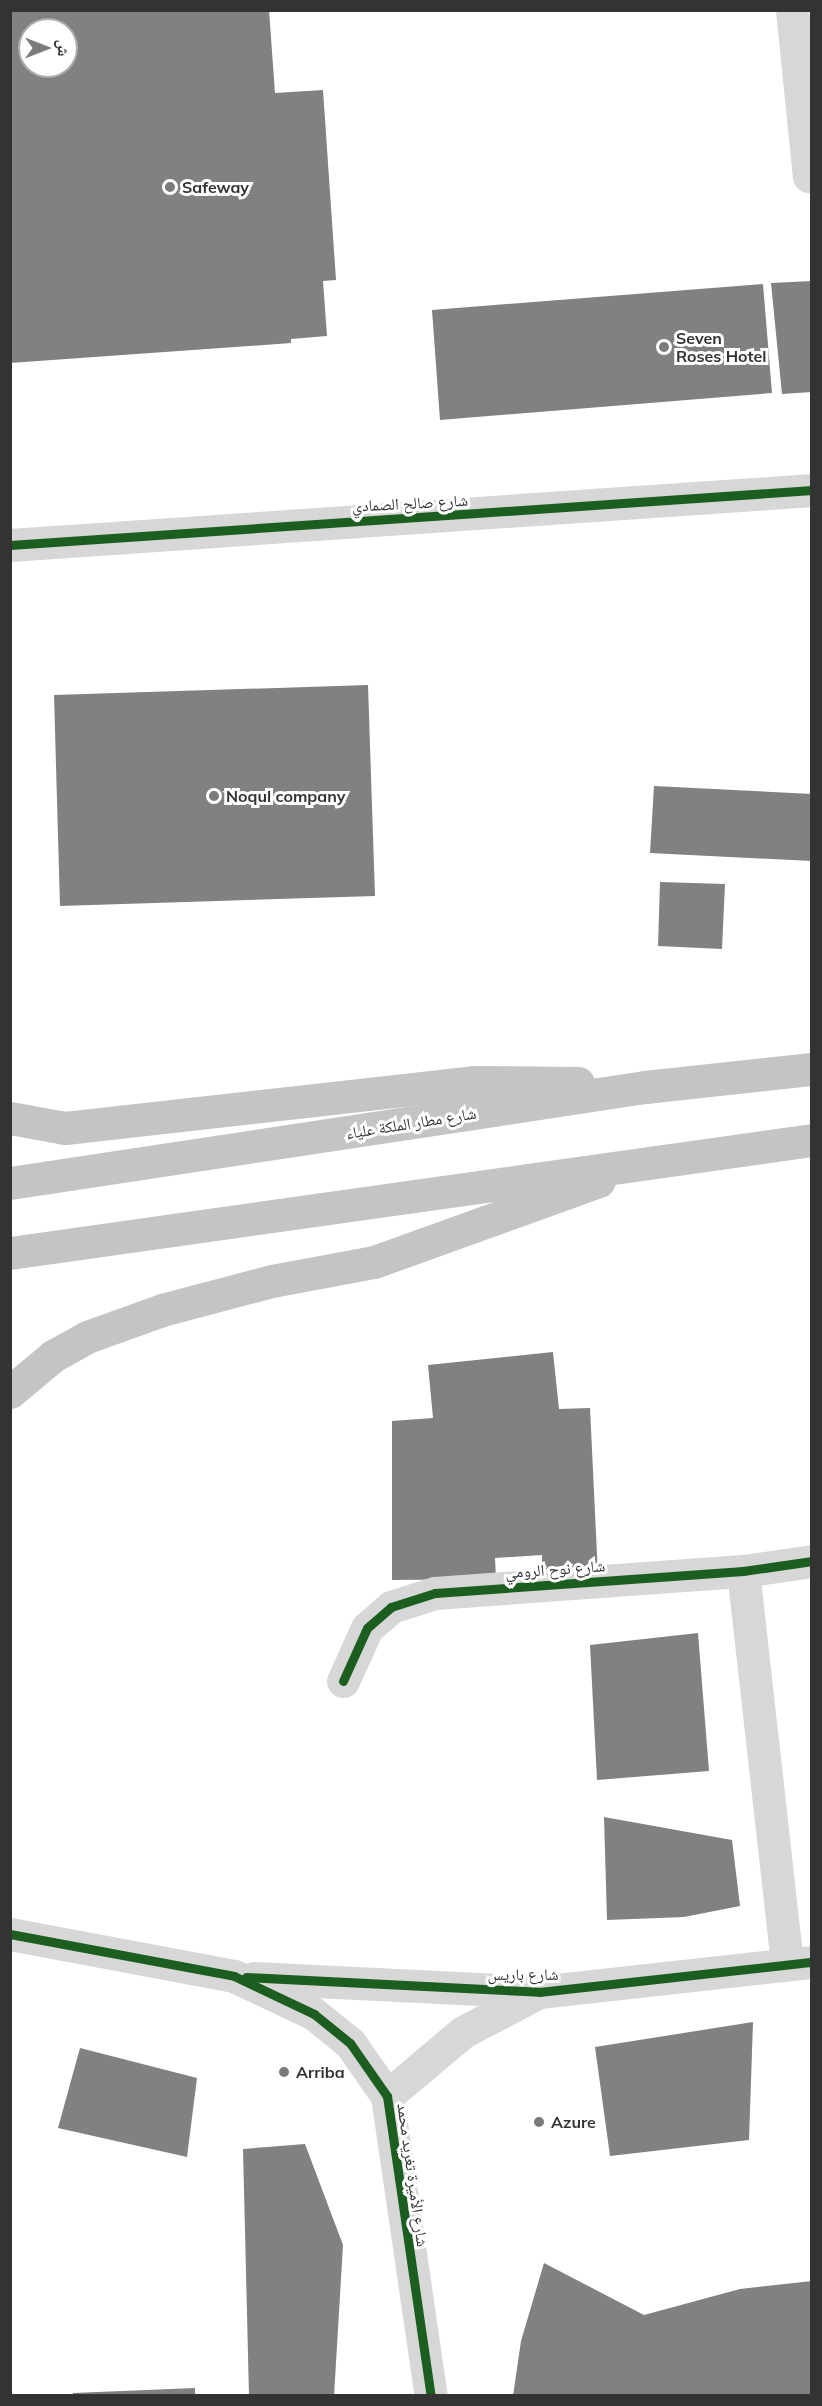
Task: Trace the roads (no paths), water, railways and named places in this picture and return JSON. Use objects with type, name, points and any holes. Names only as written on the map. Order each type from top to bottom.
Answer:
[{"type":"highway","name":"شارع مطار الملكة علياء","points":[[10,1183],[645,1088],[812,1069]]},
{"type":"highway","points":[[10,1118],[65,1128],[500,1080],[645,1088]]},
{"type":"highway","points":[[10,1252],[812,1140]]},
{"type":"highway","points":[[10,1392],[53,1356],[87,1337],[173,1307],[438,1243],[640,1164]]},
{"type":"street","points":[[792,10],[808,176]]},
{"type":"street","name":"شارع صالح الصمادي","points":[[10,567],[24,545],[812,490]]},
{"type":"street","name":"شارع نوح الرومي","points":[[343,1681],[367,1628],[391,1607],[435,1593],[743,1571],[812,1561]]},
{"type":"street","points":[[743,1571],[747,1649],[799,1964]]},
{"type":"street","name":"شارع الأميرة تغريد محمد","points":[[10,1934],[234,1977],[334,2028],[387,2096],[431,2396]]},
{"type":"street","name":"شارع باريس","points":[[234,1977],[538,1992],[799,1964]]},
{"type":"street","name":"شارع باريس","points":[[387,2096],[464,2032],[538,1992]]},
{"type":"place","name":"Safeway","points":[[170,187]]},
{"type":"place","name":"Seven Roses Hotel","points":[[664,347]]},
{"type":"place","name":"Noqul company","points":[[214,796]]},
{"type":"place","name":"Arriba","points":[[284,2072]]},
{"type":"place","name":"Azure","points":[[539,2122]]}]
